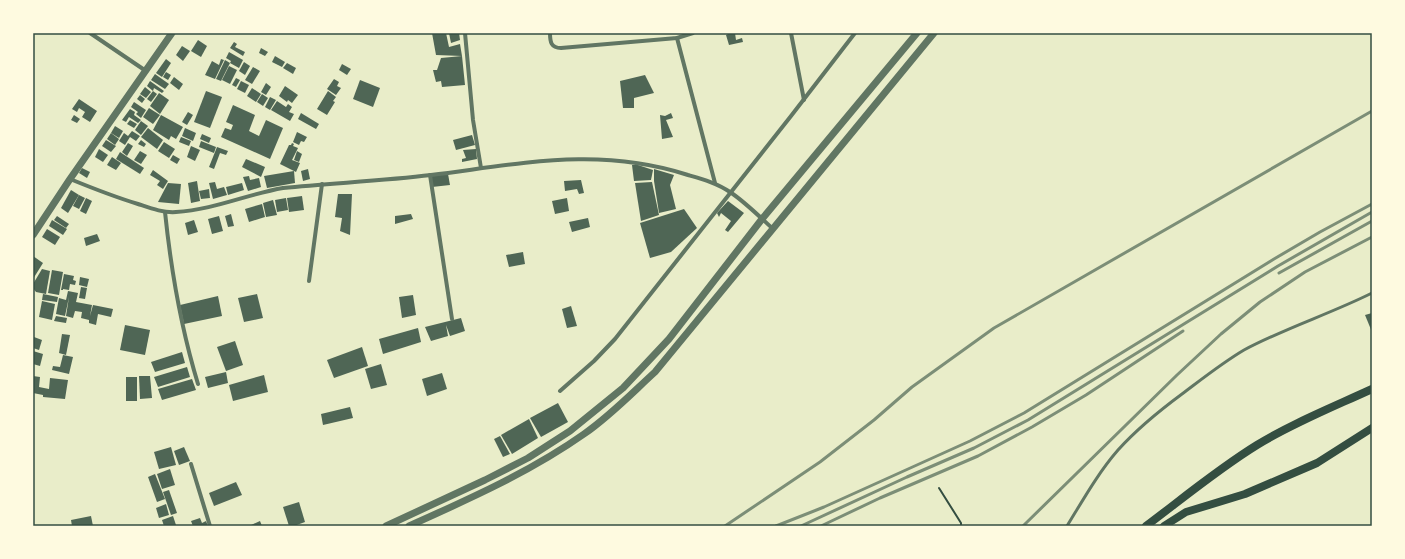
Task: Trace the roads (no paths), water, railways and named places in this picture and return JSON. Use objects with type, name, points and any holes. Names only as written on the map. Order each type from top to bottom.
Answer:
[{"type":"main road","points":[[1146,526],[1213,475],[1256,445],[1293,425],[1372,389]]},
{"type":"main road","points":[[1164,526],[1186,512],[1245,494],[1317,463],[1372,428]]},
{"type":"street","points":[[90,33],[146,71]]},
{"type":"street","points":[[33,235],[70,179],[172,33]]},
{"type":"street","points":[[465,33],[474,120],[481,168]]},
{"type":"street","points":[[550,33],[550,43],[557,48],[677,38],[693,33]]},
{"type":"street","points":[[791,33],[804,100]]},
{"type":"street","points":[[560,391],[615,339],[804,100],[855,33]]},
{"type":"street","points":[[386,526],[485,480],[528,458],[576,427],[622,388],[670,339],[762,219],[917,33]]},
{"type":"street","points":[[409,526],[480,494],[539,463],[585,433],[610,414],[656,372],[934,33]]},
{"type":"street","points":[[677,38],[715,183]]},
{"type":"street","points":[[883,73],[894,82]]},
{"type":"street","points":[[70,179],[116,197],[165,212],[188,211],[275,190],[322,184],[430,175],[523,162],[575,158],[612,159],[638,162],[671,169],[715,183],[730,192],[773,229]]},
{"type":"street","points":[[430,175],[452,319]]},
{"type":"street","points":[[309,281],[322,184]]},
{"type":"street","points":[[165,212],[180,316],[198,384]]},
{"type":"street","points":[[191,464],[210,526]]},
{"type":"street","points":[[1167,510],[1173,520]]},
{"type":"lane","points":[[1067,526],[1095,482],[1118,450],[1147,421],[1203,378],[1250,348],[1280,333],[1318,318],[1372,293]]},
{"type":"railway","points":[[725,526],[820,462],[874,420],[912,387],[994,328],[1372,111]]},
{"type":"railway","points":[[776,526],[824,507],[970,441],[1024,413],[1274,259],[1372,204]]},
{"type":"railway","points":[[801,526],[974,448],[1028,420],[1278,266],[1372,212]]},
{"type":"railway","points":[[1279,273],[1372,221]]},
{"type":"railway","points":[[1023,526],[1221,334],[1260,302],[1305,272],[1372,237]]},
{"type":"railway","points":[[821,526],[880,498],[978,456],[1032,427],[1086,395],[1183,331]]}]
